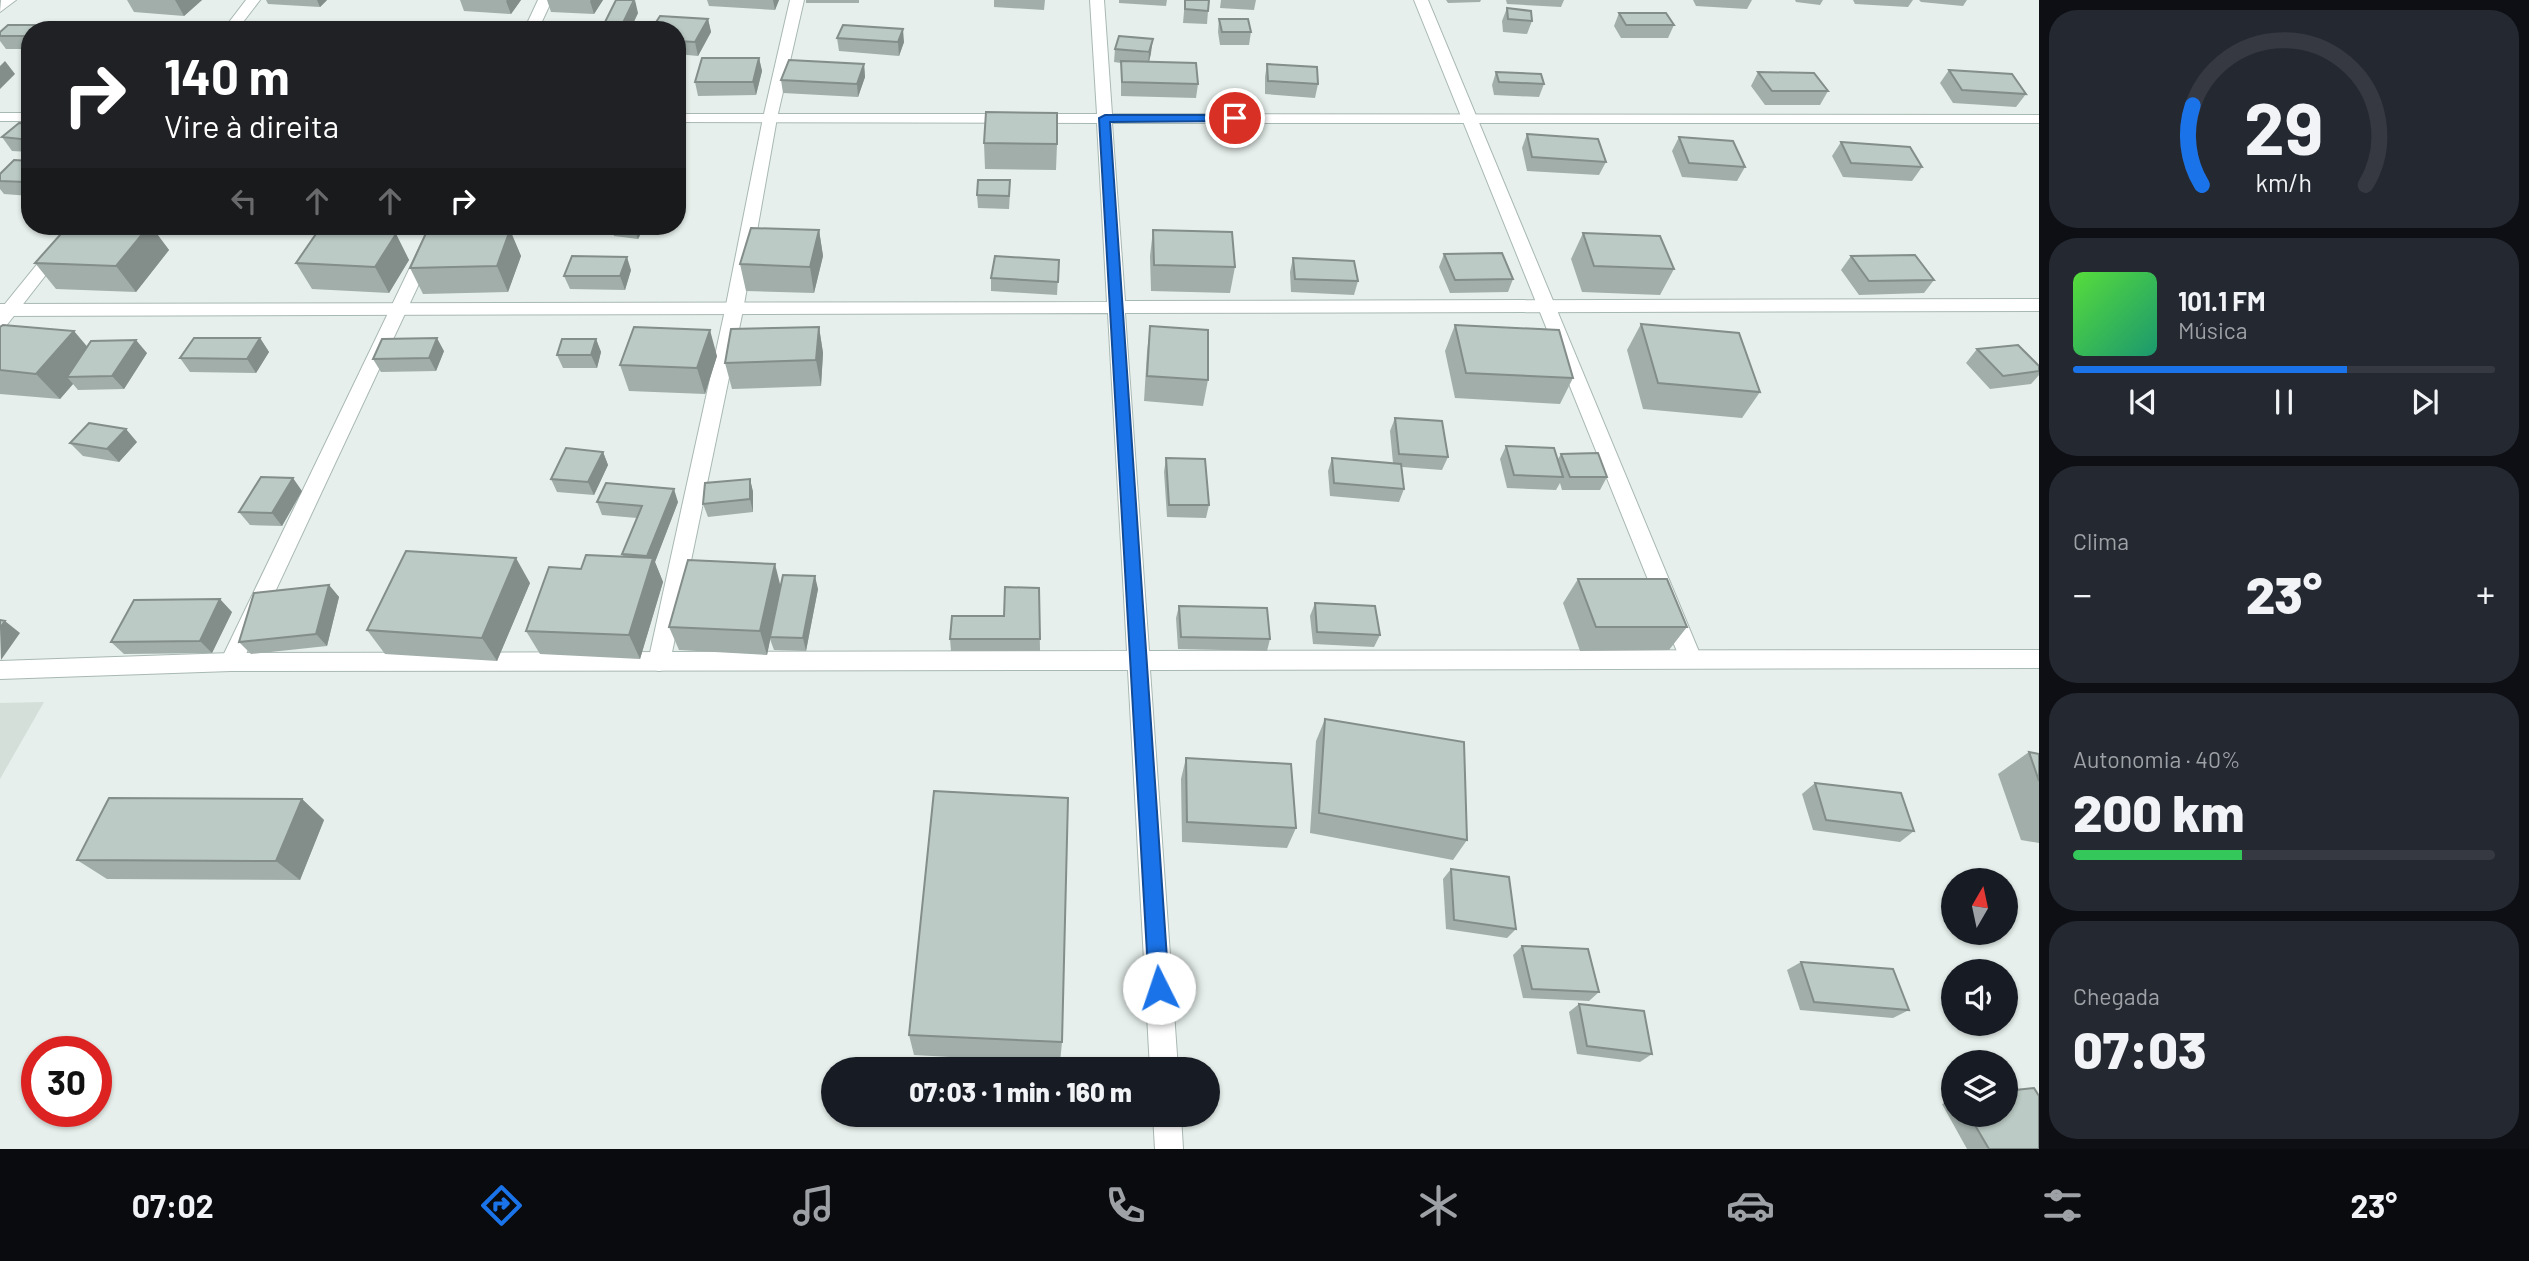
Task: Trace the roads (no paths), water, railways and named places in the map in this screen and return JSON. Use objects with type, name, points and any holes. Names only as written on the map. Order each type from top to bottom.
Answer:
[{"type":"street","points":[[0,8],[9,0]]},
{"type":"street","points":[[237,21],[253,0]]},
{"type":"street","points":[[535,21],[545,0]]},
{"type":"street","points":[[659,662],[734,310],[770,118],[797,0]]},
{"type":"street","points":[[1097,0],[1163,1057]]},
{"type":"street","points":[[1421,0],[1691,659]]},
{"type":"street","points":[[0,117],[21,117]]},
{"type":"street","points":[[686,118],[2039,119]]},
{"type":"street","points":[[3,314],[69,235]]},
{"type":"street","points":[[231,662],[434,235]]},
{"type":"street","points":[[3,314],[398,309],[2039,305]]},
{"type":"street","points":[[0,670],[231,662],[2039,659]]},
{"type":"street","points":[[1168,1127],[1170,1149]]}]
